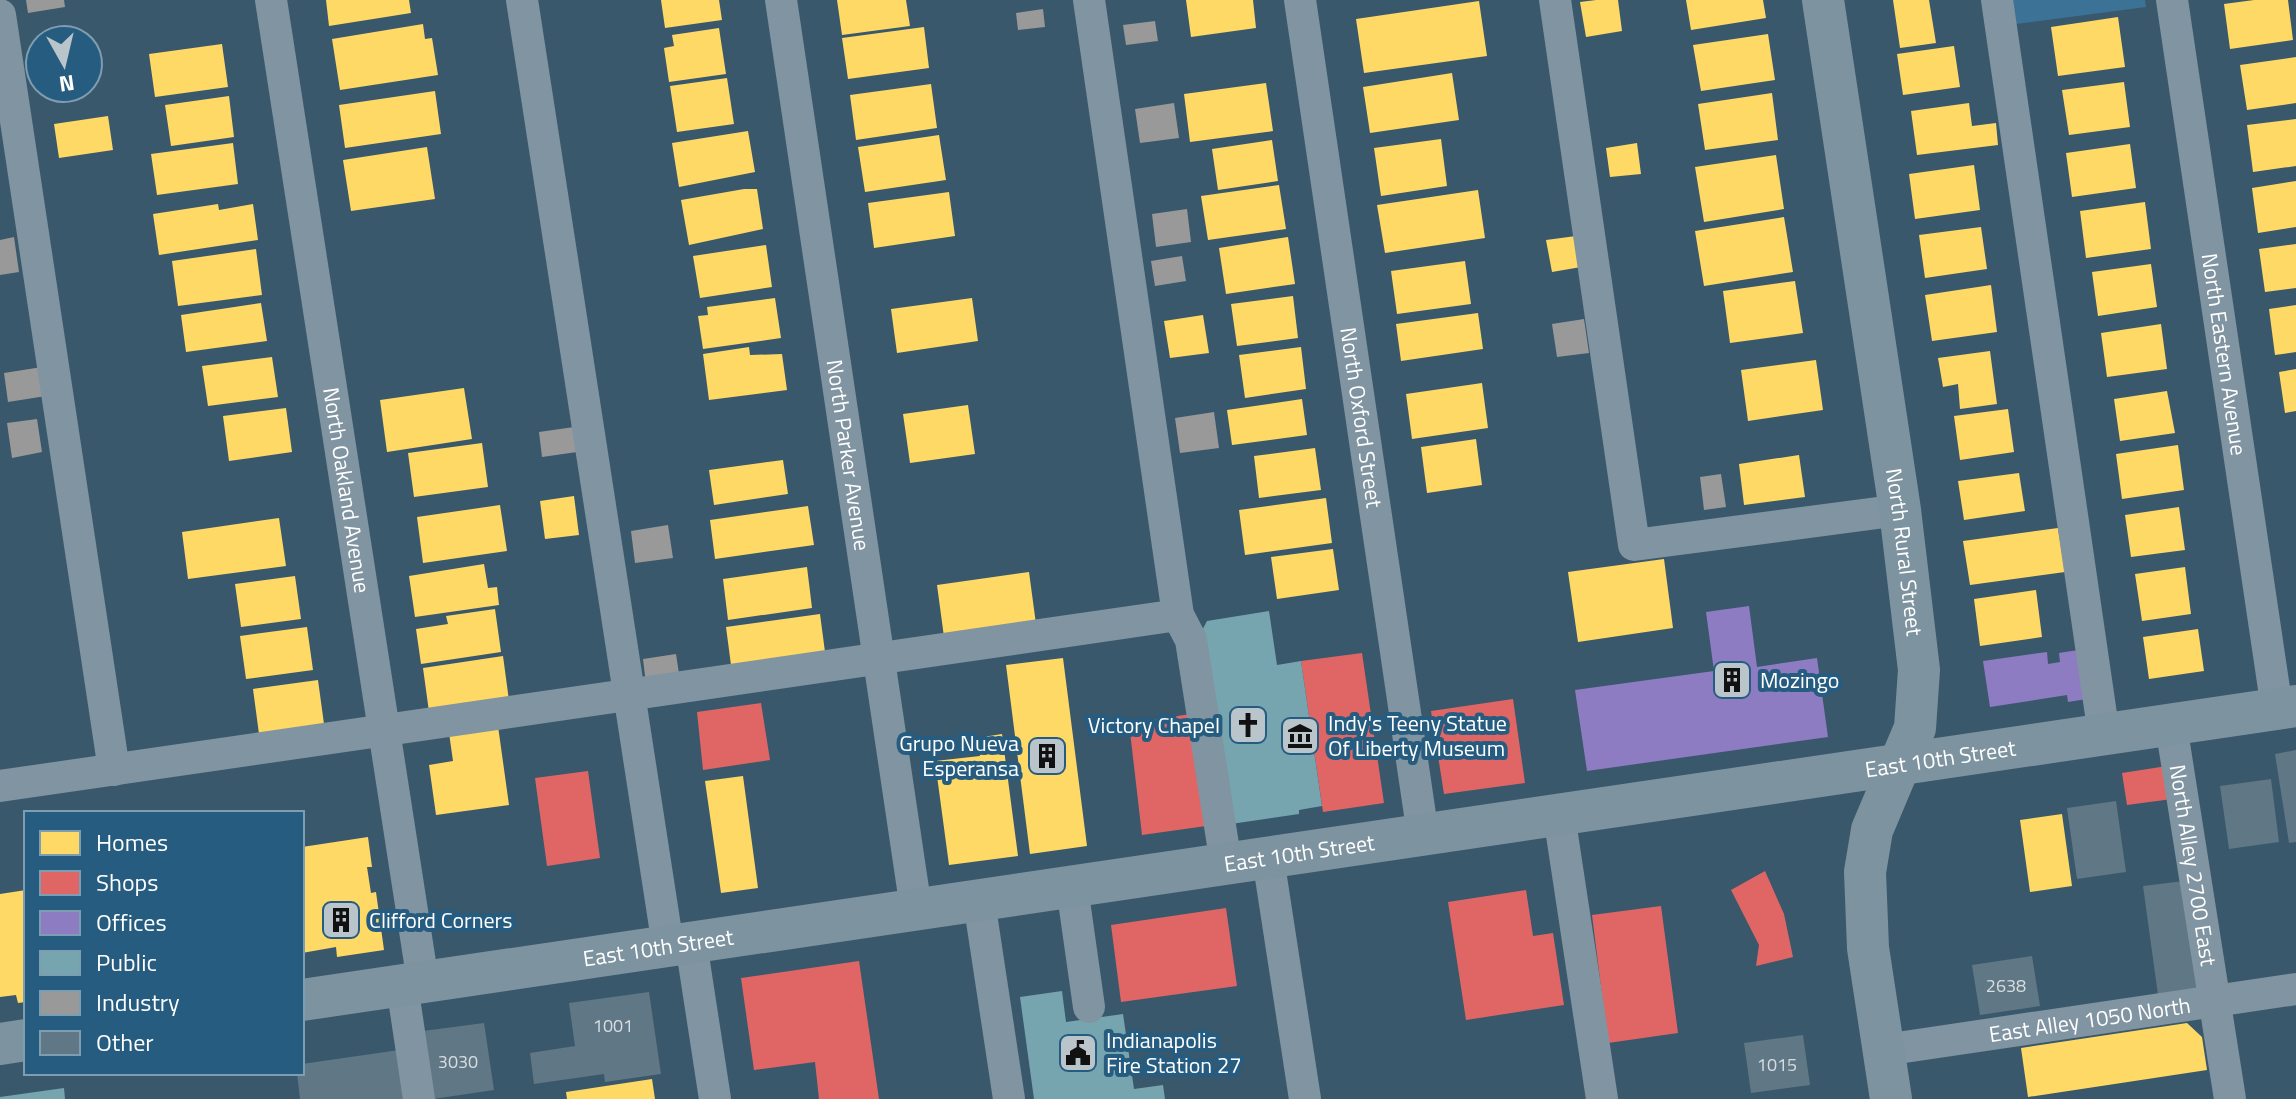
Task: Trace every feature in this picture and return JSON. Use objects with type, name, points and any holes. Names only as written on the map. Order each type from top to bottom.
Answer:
[{"type":"main road","name":"North Rural Street","points":[[1823,0],[1900,510],[1919,670],[1915,728],[1872,830],[1865,872],[1868,948],[1891,1099]]},
{"type":"main road","name":"East 10th Street","points":[[304,1000],[2287,708]]},
{"type":"main road","points":[[0,1044],[24,1040]]},
{"type":"street","name":"North Oakland Avenue","points":[[271,0],[384,730],[412,984],[419,1099]]},
{"type":"street","points":[[522,0],[629,695],[715,1099]]},
{"type":"street","name":"North Parker Avenue","points":[[781,0],[916,909]]},
{"type":"street","points":[[1089,0],[1178,615],[1191,640],[1226,864]]},
{"type":"street","name":"North Oxford Street","points":[[1300,0],[1423,835]]},
{"type":"street","points":[[1555,0],[1634,545],[1900,510]]},
{"type":"street","points":[[1997,0],[2104,735]]},
{"type":"street","name":"North Eastern Avenue","points":[[2172,0],[2287,708]]},
{"type":"street","points":[[0,15],[114,770]]},
{"type":"street","points":[[0,786],[1178,615]]},
{"type":"street","name":"North Alley 2700 East","points":[[2171,725],[2230,1099]]},
{"type":"street","points":[[1559,815],[1602,1099]]},
{"type":"street","points":[[1268,858],[1305,1099]]},
{"type":"street","points":[[1072,887],[1089,1007]]},
{"type":"street","points":[[979,901],[1009,1099]]},
{"type":"street","name":"East Alley 1050 North","points":[[1884,1050],[2296,989]]},
{"type":"shaded area","points":[[2012,0],[2145,0],[2146,7],[2016,24]]},
{"type":"building: Homes","points":[[326,0],[409,0],[411,13],[329,26]]},
{"type":"building: Homes","points":[[661,0],[719,0],[722,20],[665,28]]},
{"type":"building: Homes","points":[[837,0],[906,0],[910,26],[842,35]]},
{"type":"building: Homes","points":[[1186,0],[1253,0],[1256,28],[1191,37]]},
{"type":"building: Homes","points":[[1618,0],[1622,31],[1586,37],[1580,2]]},
{"type":"building: Homes","points":[[1686,0],[1763,0],[1766,18],[1691,30]]},
{"type":"building: Homes","points":[[1893,0],[1929,0],[1936,43],[1900,48]]},
{"type":"building: Homes","points":[[2288,0],[2293,40],[2230,49],[2224,4]]},
{"type":"building: Homes","points":[[1479,1],[1487,56],[1364,73],[1356,19]]},
{"type":"building: Homes","points":[[2118,17],[2125,67],[2058,76],[2051,27]]},
{"type":"building: Homes","points":[[423,24],[425,39],[432,38],[438,75],[340,90],[332,39]]},
{"type":"building: Homes","points":[[924,27],[929,68],[848,79],[842,38]]},
{"type":"building: Homes","points":[[719,28],[726,74],[669,82],[664,48],[674,46],[672,35]]},
{"type":"building: Homes","points":[[1768,34],[1775,80],[1701,91],[1693,45]]},
{"type":"building: Homes","points":[[222,44],[228,87],[155,97],[149,54]]},
{"type":"building: Homes","points":[[1954,46],[1960,87],[1903,95],[1897,54]]},
{"type":"building: Homes","points":[[2296,57],[2296,103],[2247,110],[2240,65]]},
{"type":"building: Homes","points":[[1452,73],[1459,120],[1370,133],[1363,87]]},
{"type":"building: Homes","points":[[727,78],[734,124],[677,132],[670,86]]},
{"type":"building: Homes","points":[[2124,82],[2130,127],[2069,135],[2062,90]]},
{"type":"building: Homes","points":[[1266,83],[1273,131],[1190,142],[1184,94]]},
{"type":"building: Homes","points":[[931,84],[937,128],[856,140],[850,95]]},
{"type":"building: Homes","points":[[435,91],[441,134],[345,148],[339,105]]},
{"type":"building: Homes","points":[[1772,93],[1778,140],[1705,150],[1698,104]]},
{"type":"building: Homes","points":[[229,96],[234,137],[171,146],[165,105]]},
{"type":"building: Homes","points":[[1969,103],[1972,126],[1996,123],[1998,145],[1917,155],[1911,111]]},
{"type":"building: Homes","points":[[108,116],[113,150],[59,158],[54,124]]},
{"type":"building: Homes","points":[[2296,119],[2296,166],[2253,172],[2247,125]]},
{"type":"building: Homes","points":[[748,131],[755,172],[679,187],[672,143]]},
{"type":"building: Homes","points":[[939,135],[946,180],[865,192],[858,147]]},
{"type":"building: Homes","points":[[1441,139],[1447,186],[1381,196],[1374,148]]},
{"type":"building: Homes","points":[[1272,140],[1278,181],[1218,190],[1212,149]]},
{"type":"building: Homes","points":[[233,143],[238,184],[157,195],[151,154]]},
{"type":"building: Homes","points":[[1637,143],[1641,174],[1610,177],[1606,148]]},
{"type":"building: Homes","points":[[2130,144],[2136,188],[2072,197],[2066,153]]},
{"type":"building: Homes","points":[[427,147],[435,199],[351,211],[343,160]]},
{"type":"building: Homes","points":[[1776,155],[1784,209],[1704,222],[1695,167]]},
{"type":"building: Homes","points":[[1974,165],[1980,210],[1915,219],[1909,174]]},
{"type":"building: Homes","points":[[2296,181],[2296,227],[2258,233],[2252,188]]},
{"type":"building: Homes","points":[[1279,185],[1286,229],[1208,240],[1201,196]]},
{"type":"building: Homes","points":[[757,189],[763,229],[689,245],[681,200]]},
{"type":"building: Homes","points":[[1478,190],[1485,238],[1385,253],[1377,205]]},
{"type":"building: Homes","points":[[949,192],[955,236],[874,248],[868,203]]},
{"type":"building: Homes","points":[[2145,202],[2151,249],[2086,258],[2080,211]]},
{"type":"building: Homes","points":[[218,204],[219,210],[253,204],[258,240],[159,255],[153,214]]},
{"type":"building: Homes","points":[[1784,217],[1793,272],[1704,286],[1695,231]]},
{"type":"building: Homes","points":[[1981,227],[1987,269],[1925,278],[1919,235]]},
{"type":"building: Homes","points":[[1576,236],[1581,267],[1552,272],[1546,240]]},
{"type":"building: Homes","points":[[1288,237],[1295,284],[1226,294],[1219,248]]},
{"type":"building: Homes","points":[[2296,244],[2296,288],[2265,292],[2259,249]]},
{"type":"building: Homes","points":[[766,245],[772,287],[700,298],[693,256]]},
{"type":"building: Homes","points":[[256,249],[262,295],[178,306],[172,261]]},
{"type":"building: Homes","points":[[1465,261],[1471,304],[1397,314],[1391,271]]},
{"type":"building: Homes","points":[[2151,264],[2157,307],[2098,316],[2092,272]]},
{"type":"building: Homes","points":[[1795,281],[1803,333],[1730,343],[1723,291]]},
{"type":"building: Homes","points":[[1991,285],[1997,332],[1932,341],[1925,295]]},
{"type":"building: Homes","points":[[1293,296],[1298,338],[1237,346],[1231,304]]},
{"type":"building: Homes","points":[[775,298],[781,338],[703,349],[698,316],[708,315],[707,307]]},
{"type":"building: Homes","points":[[972,298],[978,341],[897,353],[891,309]]},
{"type":"building: Homes","points":[[261,303],[267,341],[186,352],[181,315]]},
{"type":"building: Homes","points":[[2296,305],[2296,352],[2275,355],[2269,309]]},
{"type":"building: Homes","points":[[1478,313],[1483,349],[1401,361],[1396,324]]},
{"type":"building: Homes","points":[[1203,315],[1209,353],[1170,358],[1164,321]]},
{"type":"building: Homes","points":[[2161,324],[2167,369],[2107,377],[2101,333]]},
{"type":"building: Homes","points":[[749,347],[750,355],[782,354],[787,390],[709,400],[703,354]]},
{"type":"building: Homes","points":[[1301,347],[1306,389],[1245,398],[1239,355]]},
{"type":"building: Homes","points":[[1990,351],[1997,404],[1960,409],[1958,384],[1943,387],[1938,358]]},
{"type":"building: Homes","points":[[272,357],[278,397],[208,406],[202,366]]},
{"type":"building: Homes","points":[[1816,360],[1823,410],[1748,421],[1741,370]]},
{"type":"building: Homes","points":[[2296,369],[2296,411],[2285,413],[2279,372]]},
{"type":"building: Homes","points":[[1482,383],[1488,428],[1412,439],[1406,394]]},
{"type":"building: Homes","points":[[464,388],[472,439],[387,452],[380,400]]},
{"type":"building: Homes","points":[[2167,391],[2175,433],[2120,441],[2114,399]]},
{"type":"building: Homes","points":[[1302,399],[1307,435],[1232,445],[1227,410]]},
{"type":"building: Homes","points":[[968,405],[975,454],[910,463],[903,414]]},
{"type":"building: Homes","points":[[286,408],[292,452],[229,461],[223,416]]},
{"type":"building: Homes","points":[[2008,409],[2014,452],[1960,460],[1954,416]]},
{"type":"building: Homes","points":[[1476,439],[1482,485],[1427,493],[1421,447]]},
{"type":"building: Homes","points":[[482,443],[488,487],[414,497],[408,453]]},
{"type":"building: Homes","points":[[2178,445],[2184,490],[2122,499],[2116,454]]},
{"type":"building: Homes","points":[[1315,448],[1321,490],[1259,498],[1254,456]]},
{"type":"building: Homes","points":[[1799,455],[1805,497],[1744,505],[1739,464]]},
{"type":"building: Homes","points":[[783,460],[788,494],[714,505],[709,470]]},
{"type":"building: Homes","points":[[2019,473],[2025,511],[1964,520],[1958,481]]},
{"type":"building: Homes","points":[[574,496],[579,535],[545,539],[540,501]]},
{"type":"building: Homes","points":[[1326,498],[1332,543],[1245,555],[1239,510]]},
{"type":"building: Homes","points":[[500,505],[507,551],[423,563],[417,517]]},
{"type":"building: Homes","points":[[808,506],[814,545],[715,559],[710,520]]},
{"type":"building: Homes","points":[[2179,507],[2185,550],[2131,557],[2125,515]]},
{"type":"building: Homes","points":[[279,518],[286,566],[188,579],[182,532]]},
{"type":"building: Homes","points":[[2058,528],[2065,572],[1970,585],[1963,541]]},
{"type":"building: Homes","points":[[1333,549],[1339,590],[1277,599],[1271,557]]},
{"type":"building: Homes","points":[[1664,559],[1673,628],[1578,642],[1568,572]]},
{"type":"building: Homes","points":[[484,564],[488,588],[497,587],[499,605],[415,617],[409,576]]},
{"type":"building: Homes","points":[[807,567],[812,608],[728,620],[723,579]]},
{"type":"building: Homes","points":[[2185,567],[2191,614],[2142,621],[2135,574]]},
{"type":"building: Homes","points":[[1029,572],[1036,624],[944,637],[937,585]]},
{"type":"building: Homes","points":[[295,576],[301,619],[241,627],[235,584]]},
{"type":"building: Homes","points":[[2036,590],[2042,637],[1980,646],[1974,599]]},
{"type":"building: Homes","points":[[495,609],[501,652],[421,664],[416,629],[448,624],[446,616]]},
{"type":"building: Homes","points":[[820,614],[825,652],[731,665],[726,627]]},
{"type":"building: Homes","points":[[307,627],[313,670],[246,679],[240,636]]},
{"type":"building: Homes","points":[[2198,629],[2204,671],[2149,679],[2143,637]]},
{"type":"building: Homes","points":[[503,656],[510,708],[430,719],[423,668]]},
{"type":"building: Homes","name":"Grupo Nueva Esperansa","points":[[1063,658],[1087,846],[1030,854],[1006,665]]},
{"type":"building: Homes","points":[[318,680],[324,724],[259,734],[253,689]]},
{"type":"building: Homes","points":[[498,726],[509,805],[436,815],[429,765],[453,761],[449,733]]},
{"type":"building: Homes","points":[[1002,734],[1018,856],[949,865],[935,761],[980,756],[977,738]]},
{"type":"building: Homes","points":[[743,776],[758,888],[721,893],[705,781]]},
{"type":"building: Homes","points":[[2062,814],[2072,886],[2030,892],[2020,820]]},
{"type":"building: Homes","name":"Clifford Corners","points":[[368,837],[372,867],[367,867],[371,893],[376,892],[384,950],[337,957],[336,947],[304,953],[304,847]]},
{"type":"building: Homes","points":[[24,890],[24,1002],[18,1003],[16,995],[0,997],[0,894]]},
{"type":"building: Homes","points":[[2187,1023],[2202,1037],[2207,1070],[2028,1097],[2021,1048]]},
{"type":"building: Homes","points":[[652,1079],[655,1099],[567,1099],[566,1092]]},
{"type":"building: Shops","points":[[1362,653],[1384,803],[1323,812],[1301,661]]},
{"type":"building: Shops","points":[[1513,699],[1525,783],[1444,794],[1431,711]]},
{"type":"building: Shops","points":[[761,703],[770,760],[703,770],[697,712]]},
{"type":"building: Shops","points":[[1191,714],[1206,826],[1142,835],[1129,723]]},
{"type":"building: Shops","points":[[2167,766],[2172,799],[2127,805],[2122,773]]},
{"type":"building: Shops","points":[[588,771],[600,858],[547,866],[535,778]]},
{"type":"building: Shops","points":[[1765,871],[1784,914],[1793,957],[1756,966],[1759,945],[1731,890]]},
{"type":"building: Shops","points":[[1526,890],[1533,936],[1553,933],[1564,1005],[1466,1020],[1448,902]]},
{"type":"building: Shops","points":[[1661,906],[1678,1033],[1608,1043],[1592,915]]},
{"type":"building: Shops","points":[[1226,908],[1237,986],[1121,1002],[1111,925]]},
{"type":"building: Shops","points":[[859,961],[879,1099],[819,1099],[815,1062],[754,1070],[741,978]]},
{"type":"building: Offices","name":"Mozingo","points":[[1749,606],[1757,667],[1817,658],[1828,737],[1587,771],[1575,690],[1714,671],[1706,612]]},
{"type":"building: Offices","points":[[2085,649],[2093,698],[2068,702],[2067,695],[1990,707],[1983,661],[2047,652],[2048,664],[2060,662],[2059,653]]},
{"type":"building: Public","name":"Victory Chapel","points":[[1269,611],[1277,665],[1301,661],[1322,806],[1299,810],[1299,814],[1224,825],[1197,640],[1207,621]]},
{"type":"building: Public","name":"Indianapolis Fire Station 27","points":[[1062,991],[1066,1022],[1123,1014],[1134,1089],[1163,1085],[1165,1099],[1034,1099],[1020,997]]},
{"type":"building: Public","points":[[64,1088],[65,1099],[0,1099],[0,1097]]},
{"type":"building: Industry","points":[[26,0],[64,0],[65,7],[28,13]]},
{"type":"building: Industry","points":[[1043,9],[1045,27],[1018,30],[1016,13]]},
{"type":"building: Industry","points":[[1155,21],[1158,41],[1126,45],[1123,25]]},
{"type":"building: Industry","points":[[1174,103],[1179,138],[1140,143],[1135,109]]},
{"type":"building: Industry","points":[[1187,209],[1191,242],[1156,247],[1152,214]]},
{"type":"building: Industry","points":[[14,237],[19,272],[0,275],[0,240]]},
{"type":"building: Industry","points":[[1182,256],[1186,281],[1155,286],[1151,261]]},
{"type":"building: Industry","points":[[1584,319],[1589,353],[1557,357],[1552,324]]},
{"type":"building: Industry","points":[[42,367],[46,396],[8,402],[4,373]]},
{"type":"building: Industry","points":[[1214,412],[1219,448],[1180,453],[1175,418]]},
{"type":"building: Industry","points":[[37,419],[42,452],[12,458],[7,423]]},
{"type":"building: Industry","points":[[574,427],[577,452],[542,457],[539,432]]},
{"type":"building: Industry","points":[[1721,474],[1726,507],[1704,510],[1700,477]]},
{"type":"building: Industry","points":[[668,525],[673,558],[635,563],[631,531]]},
{"type":"building: Industry","points":[[676,654],[680,680],[646,684],[643,659]]},
{"type":"building: Other","points":[[2296,750],[2296,842],[2289,843],[2275,754]]},
{"type":"building: Other","points":[[2271,779],[2279,842],[2229,849],[2220,786]]},
{"type":"building: Other","points":[[2116,801],[2126,872],[2077,879],[2067,808]]},
{"type":"building: Other","points":[[2184,881],[2200,989],[2158,995],[2143,886]]},
{"type":"building: Other","points":[[2032,956],[2040,1006],[1980,1015],[1972,965]]},
{"type":"building: Other","points":[[649,992],[661,1074],[605,1082],[604,1074],[534,1084],[530,1053],[575,1046],[569,1003]]},
{"type":"building: Other","points":[[484,1023],[494,1090],[433,1099],[423,1031]]},
{"type":"building: Other","points":[[1803,1035],[1810,1085],[1751,1093],[1744,1043]]},
{"type":"building: Other","points":[[399,1050],[406,1099],[300,1099],[297,1075],[304,1075],[304,1064]]},
{"type":"place","name":"Mozingo","points":[[1732,680]]},
{"type":"place","name":"Victory Chapel","points":[[1248,725]]},
{"type":"place","name":"Indy's Teeny Statue Of Liberty Museum","points":[[1300,736]]},
{"type":"place","name":"Grupo Nueva Esperansa","points":[[1047,756]]},
{"type":"place","name":"Clifford Corners","points":[[341,920]]},
{"type":"place","name":"Indianapolis Fire Station 27","points":[[1078,1053]]}]
